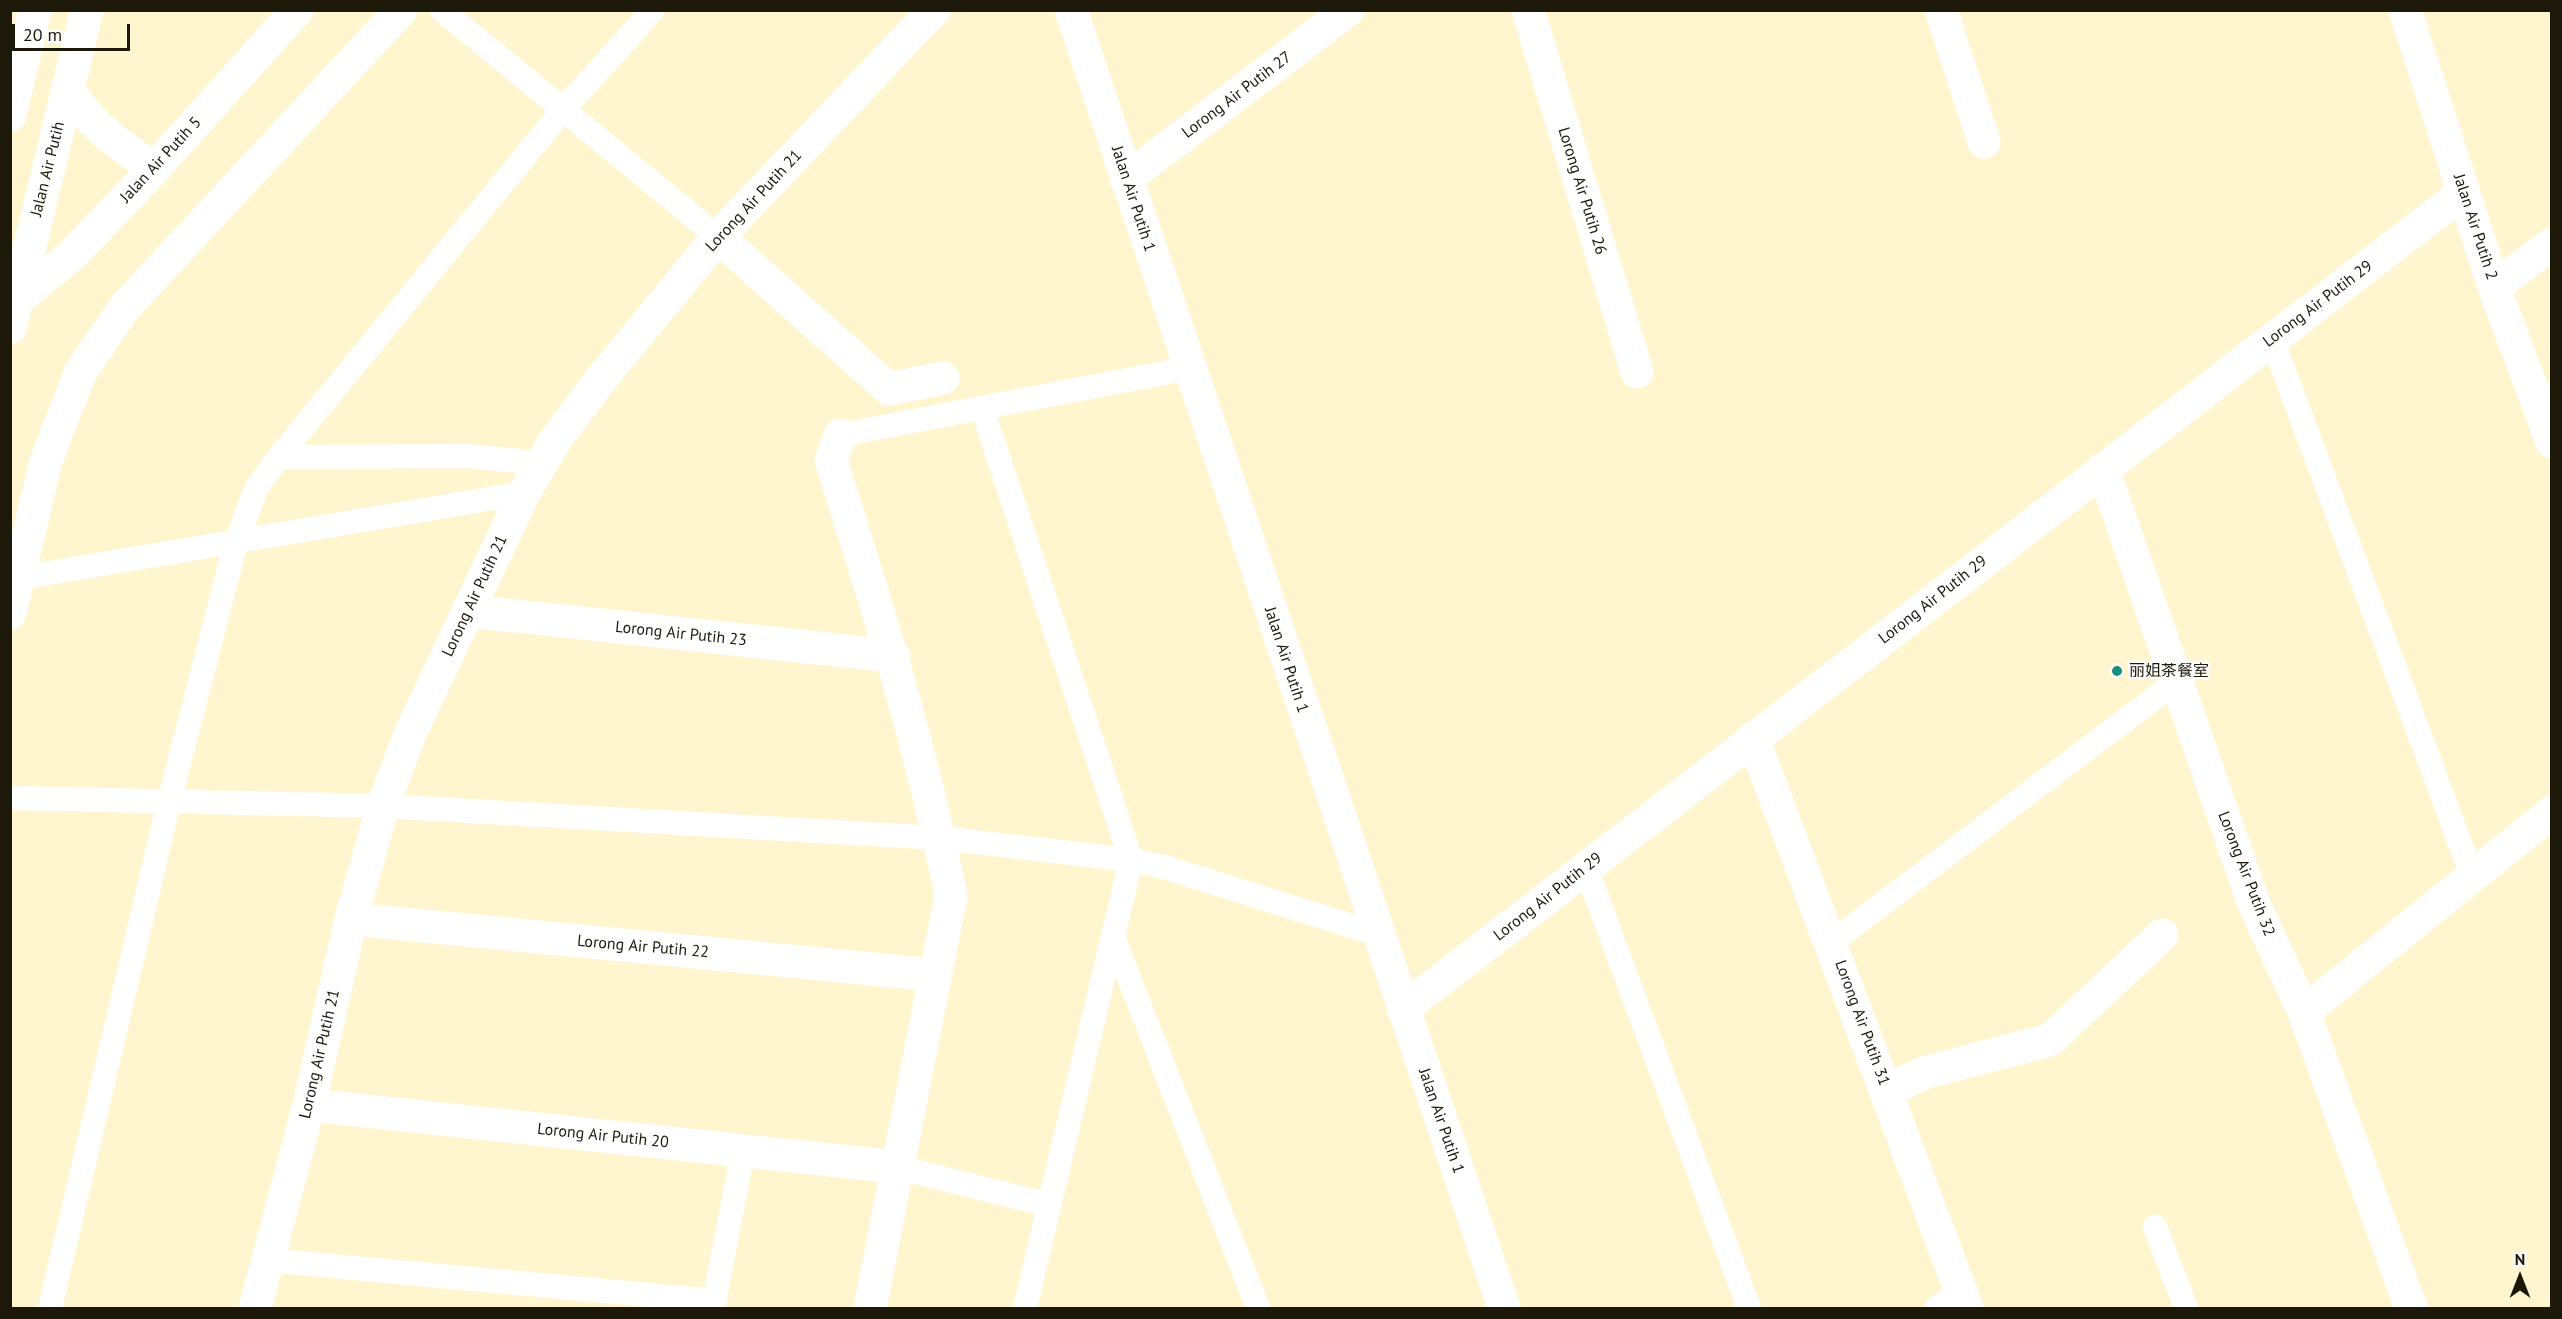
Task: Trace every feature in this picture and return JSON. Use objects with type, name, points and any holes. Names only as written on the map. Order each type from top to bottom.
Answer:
[{"type":"street","points":[[10,116],[35,10]]},
{"type":"street","name":"Jalan Air Putih","points":[[13,311],[87,10]]},
{"type":"street","name":"Jalan Air Putih 5","points":[[13,311],[154,169],[297,10]]},
{"type":"street","points":[[10,613],[46,461],[80,374],[124,308],[401,10]]},
{"type":"street","name":"Lorong Air Putih 21","points":[[255,1308],[309,1105],[351,919],[383,806],[410,734],[524,493],[541,463],[602,378],[718,237],[934,10]]},
{"type":"street","name":"Jalan Air Putih 1","points":[[1071,10],[1377,934],[1504,1308]]},
{"type":"street","name":"Lorong Air Putih 27","points":[[1126,178],[1348,10]]},
{"type":"street","name":"Lorong Air Putih 26","points":[[1528,10],[1637,372]]},
{"type":"street","points":[[1941,10],[1984,142]]},
{"type":"street","name":"Jalan Air Putih 2","points":[[2405,10],[2494,287],[2550,433]]},
{"type":"street","points":[[68,88],[82,111],[96,126],[154,169]]},
{"type":"street","name":"Lorong Air Putih 29","points":[[1403,1009],[2464,192]]},
{"type":"street","points":[[718,237],[889,389],[943,378]]},
{"type":"street","points":[[2494,287],[2552,244]]},
{"type":"street","points":[[840,435],[831,461],[894,656],[940,838],[951,896],[870,1308]]},
{"type":"street","name":"Lorong Air Putih 32","points":[[2103,469],[2254,904],[2304,1012],[2411,1308]]},
{"type":"street","name":"Lorong Air Putih 23","points":[[468,611],[894,656]]},
{"type":"street","name":"Lorong Air Putih 31","points":[[1753,738],[1887,1091],[1955,1302]]},
{"type":"street","points":[[2304,1012],[2552,812]]},
{"type":"street","name":"Lorong Air Putih 22","points":[[351,919],[935,975]]},
{"type":"street","points":[[1887,1091],[1923,1073],[2050,1040],[2162,935]]},
{"type":"street","name":"Lorong Air Putih 20","points":[[309,1105],[897,1167]]},
{"type":"lane","points":[[442,10],[718,237]]},
{"type":"lane","points":[[50,1308],[169,802],[236,542],[256,489],[279,457],[562,111],[653,10]]},
{"type":"lane","points":[[2272,339],[2472,875]]},
{"type":"lane","points":[[840,435],[1190,368]]},
{"type":"lane","points":[[982,408],[1131,860],[1025,1308]]},
{"type":"lane","points":[[279,457],[466,456],[541,463]]},
{"type":"lane","points":[[20,578],[524,493]]},
{"type":"lane","points":[[1832,942],[2177,681]]},
{"type":"lane","points":[[10,798],[383,806],[940,838],[1131,860],[1164,867],[1377,934]]},
{"type":"lane","points":[[1586,867],[1749,1308]]},
{"type":"lane","points":[[1113,937],[1258,1308]]},
{"type":"lane","points":[[266,1260],[714,1305],[743,1151]]},
{"type":"lane","points":[[897,1167],[1049,1205]]},
{"type":"lane","points":[[2155,1227],[2186,1308]]},
{"type":"place","name":"丽姐茶餐室","points":[[2117,671]]}]
